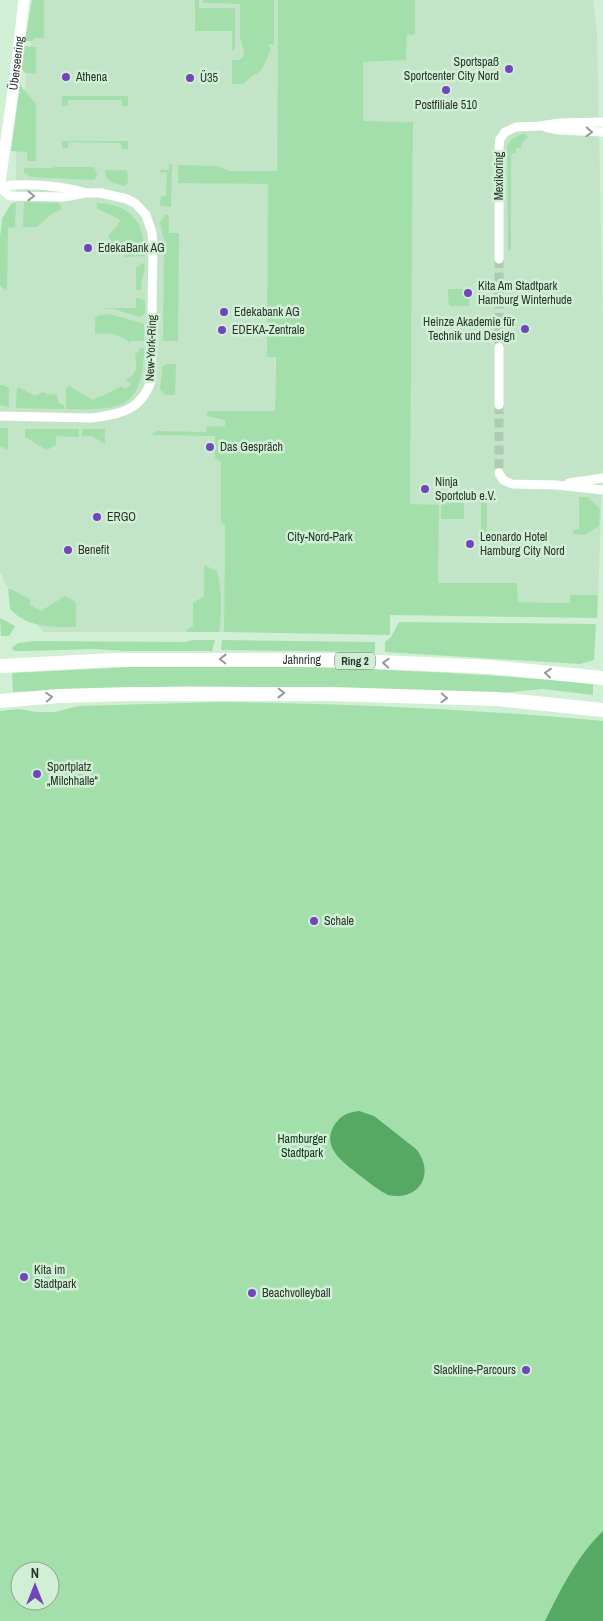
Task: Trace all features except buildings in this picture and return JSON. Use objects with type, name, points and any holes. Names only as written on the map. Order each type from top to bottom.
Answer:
[{"type":"main road","name":"Jahnring","points":[[0,666],[114,660],[335,660],[601,674]]},
{"type":"main road","points":[[0,700],[131,694],[331,694],[496,700],[601,709]]},
{"type":"street","name":"Überseering","points":[[0,182],[23,1]]},
{"type":"street","name":"Mexikoring","points":[[499,259],[500,139],[505,132],[512,128],[559,123],[603,122]]},
{"type":"street","name":"Mexikoring","points":[[540,126],[558,130],[603,132]]},
{"type":"street","name":"New-York-Ring","points":[[0,188],[11,185],[74,189],[86,193],[110,194],[127,199],[142,210],[150,223],[153,244],[152,381],[147,394],[135,407],[104,416],[86,418],[0,416]]},
{"type":"street","points":[[499,347],[499,405]]},
{"type":"street","points":[[499,473],[500,477],[507,483],[556,485],[603,490]]},
{"type":"street","points":[[556,485],[603,478]]},
{"type":"shaded area","points":[[39,0],[278,0],[275,411],[226,411],[224,632],[43,632],[2,579],[2,574],[0,574],[0,292],[9,225],[16,209],[16,150],[33,28]]},
{"type":"shaded area","points":[[415,0],[593,0],[597,33],[603,326],[603,459],[598,595],[571,595],[570,603],[518,602],[517,583],[438,583],[410,504],[413,122],[363,121],[363,62],[406,60],[407,34],[415,34]]},
{"type":"shaded area","points":[[359,1111],[374,1116],[416,1149],[422,1158],[424,1176],[416,1190],[399,1196],[388,1195],[377,1189],[336,1155],[330,1141],[335,1124],[346,1114]]},
{"type":"shaded area","points":[[603,1531],[603,1621],[545,1621],[577,1562]]},
{"type":"green space","points":[[32,0],[44,0],[44,38],[34,38],[33,41],[25,41]]},
{"type":"green space","points":[[195,0],[199,0],[199,8],[235,8],[235,50],[232,50],[232,31],[195,31]]},
{"type":"green space","points":[[203,0],[274,0],[274,45],[268,44],[271,49],[261,71],[243,84],[232,84],[232,60],[239,60],[243,57],[244,51],[240,38],[240,4],[203,3]]},
{"type":"green space","name":"City-Nord-Park","points":[[278,0],[415,0],[415,34],[407,35],[406,60],[363,62],[363,121],[413,122],[410,504],[439,505],[438,583],[517,583],[518,602],[570,603],[570,595],[598,595],[597,618],[390,615],[390,635],[224,632],[225,525],[221,522],[221,462],[215,458],[215,436],[150,435],[157,431],[206,432],[207,426],[225,426],[225,420],[207,416],[207,411],[275,411],[276,357],[267,357],[268,184],[178,183],[178,165],[217,166],[229,171],[277,171]]},
{"type":"green space","points":[[25,46],[36,47],[36,74],[25,73],[22,69]]},
{"type":"green space","points":[[20,85],[36,104],[36,161],[27,161],[27,152],[11,151]]},
{"type":"green space","points":[[62,96],[128,96],[128,106],[122,106],[122,100],[68,100],[68,106],[62,106]]},
{"type":"green space","points":[[526,134],[528,137],[522,143],[521,148],[516,148],[516,153],[511,154],[511,250],[508,250],[507,146],[512,139]]},
{"type":"green space","points":[[62,141],[128,141],[128,149],[122,149],[121,143],[68,142],[68,148],[62,148]]},
{"type":"green space","points":[[169,164],[172,164],[171,207],[160,206],[161,196],[166,196],[167,173],[160,172],[160,170],[169,170]]},
{"type":"green space","points":[[94,167],[97,175],[94,180],[31,177],[24,172],[24,168]]},
{"type":"green space","points":[[105,170],[127,170],[128,182],[125,186],[108,180]]},
{"type":"green space","points":[[16,202],[15,227],[8,228],[7,291],[0,286],[0,238],[2,219],[11,204]]},
{"type":"green space","points":[[24,202],[59,203],[62,209],[50,215],[37,227],[23,227]]},
{"type":"green space","points":[[96,203],[119,207],[134,217],[142,234],[145,256],[124,257],[114,247],[108,236],[120,222],[119,219],[96,208],[98,206]]},
{"type":"green space","points":[[165,215],[169,215],[169,233],[179,233],[178,341],[163,341],[164,241],[160,222]]},
{"type":"green space","points":[[140,263],[145,265],[145,269],[141,290],[136,290],[136,267],[140,266]]},
{"type":"green space","points":[[448,289],[469,289],[469,306],[449,306]]},
{"type":"green space","points":[[136,298],[142,299],[145,302],[145,314],[140,317],[114,309],[96,308],[136,308]]},
{"type":"green space","points":[[109,314],[142,323],[144,325],[144,341],[130,341],[129,343],[127,340],[114,334],[95,334],[95,318],[99,315]]},
{"type":"green space","points":[[139,348],[144,348],[143,368],[139,384],[133,395],[125,402],[101,409],[66,409],[66,388],[69,386],[93,400],[122,386],[124,389],[131,385],[126,380],[135,372],[135,354],[139,351]]},
{"type":"green space","points":[[176,364],[175,395],[165,395],[160,389],[163,366]]},
{"type":"green space","points":[[0,385],[9,388],[9,407],[0,405]]},
{"type":"green space","points":[[18,387],[35,396],[43,392],[50,395],[56,394],[59,403],[64,405],[64,409],[16,408]]},
{"type":"green space","points":[[0,428],[8,428],[8,450],[0,446]]},
{"type":"green space","points":[[25,429],[79,429],[79,437],[56,436],[56,445],[47,450],[25,437]]},
{"type":"green space","points":[[82,429],[105,429],[105,444],[92,436],[82,436]]},
{"type":"green space","points":[[579,497],[588,497],[600,509],[599,526],[584,535],[573,534],[573,530],[579,529]]},
{"type":"green space","points":[[441,503],[464,503],[464,519],[441,519]]},
{"type":"green space","points":[[481,503],[487,503],[487,534],[481,534]]},
{"type":"green space","points":[[204,565],[217,571],[219,578],[221,617],[219,632],[187,632],[187,629],[193,626],[193,603],[204,596]]},
{"type":"green space","points":[[8,588],[30,599],[30,605],[41,611],[65,596],[76,602],[76,627],[41,625],[24,620],[10,609]]},
{"type":"green space","points":[[0,618],[15,626],[9,636],[1,636]]},
{"type":"green space","points":[[399,622],[596,624],[594,660],[580,664],[385,652],[385,642],[391,637]]},
{"type":"green space","points":[[192,640],[215,640],[212,651],[93,649],[14,651],[12,648],[18,643],[35,641],[185,642]]},
{"type":"green space","points":[[222,640],[375,642],[375,652],[221,650]]},
{"type":"green space","points":[[230,666],[412,671],[593,683],[593,695],[543,689],[487,694],[335,688],[185,686],[13,692],[12,673],[132,667]]},
{"type":"green space","name":"Hamburger Stadtpark","points":[[221,702],[460,710],[603,721],[603,1621],[0,1621],[0,711],[19,709],[36,712],[55,712],[78,706]]},
{"type":"tunnel","points":[[499,259],[499,347]]},
{"type":"tunnel","points":[[499,405],[499,473]]},
{"type":"place","name":"Sportspaß Sportcenter City Nord","points":[[509,69]]},
{"type":"place","name":"Athena","points":[[66,77]]},
{"type":"place","name":"Ü35","points":[[190,78]]},
{"type":"place","name":"Postfiliale 510","points":[[446,90]]},
{"type":"place","name":"EdekaBank AG","points":[[88,248]]},
{"type":"place","name":"Kita Am Stadtpark Hamburg Winterhude","points":[[468,293]]},
{"type":"place","name":"Edekabank AG","points":[[224,312]]},
{"type":"place","name":"Heinze Akademie für Technik und Design","points":[[525,329]]},
{"type":"place","name":"EDEKA-Zentrale","points":[[222,330]]},
{"type":"place","name":"Das Gespräch","points":[[210,447]]},
{"type":"place","name":"Ninja Sportclub e.V.","points":[[425,489]]},
{"type":"place","name":"ERGO","points":[[97,517]]},
{"type":"place","name":"Leonardo Hotel Hamburg City Nord","points":[[470,544]]},
{"type":"place","name":"Benefit","points":[[68,550]]},
{"type":"place","name":"Sportplatz „Milchhalle“","points":[[37,774]]},
{"type":"place","name":"Schale","points":[[314,921]]},
{"type":"place","name":"Kita im Stadtpark","points":[[24,1277]]},
{"type":"place","name":"Beachvolleyball","points":[[252,1293]]},
{"type":"place","name":"Slackline-Parcours","points":[[526,1370]]}]
